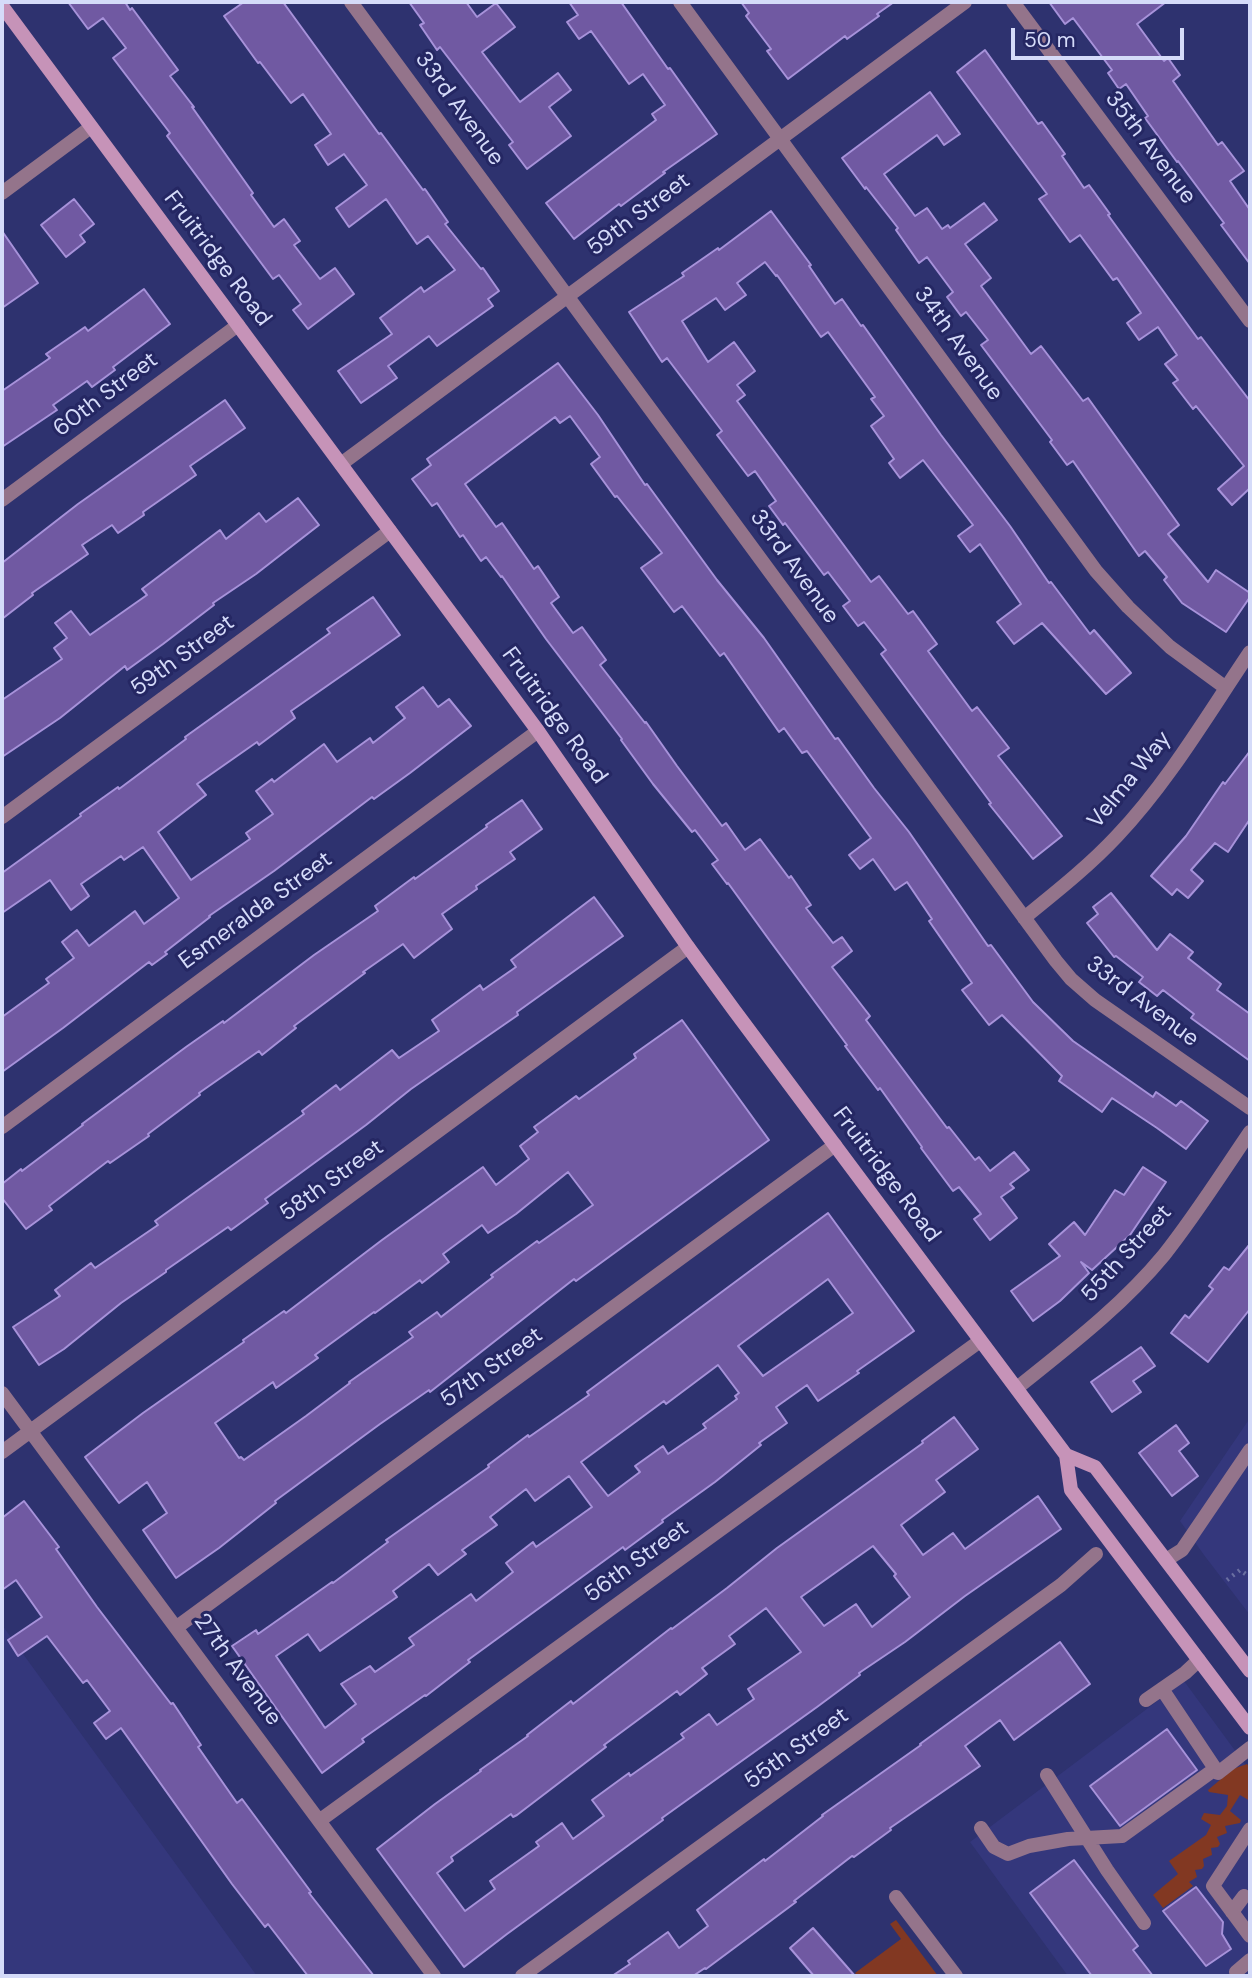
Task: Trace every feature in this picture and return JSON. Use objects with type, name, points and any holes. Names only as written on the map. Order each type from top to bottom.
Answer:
[{"type":"main road","name":"Fruitridge Road","points":[[2,6],[538,731],[688,947],[1066,1455],[1071,1490],[1250,1728]]},
{"type":"main road","name":"Fruitridge Road","points":[[1066,1455],[1095,1467],[1250,1671]]},
{"type":"street","name":"33rd Avenue","points":[[351,2],[1071,979],[1094,1000],[1250,1108]]},
{"type":"street","name":"34th Avenue","points":[[680,2],[1096,570],[1128,607],[1170,646],[1226,688]]},
{"type":"street","name":"59th Street","points":[[341,464],[965,2]]},
{"type":"street","name":"35th Avenue","points":[[1013,2],[1250,321]]},
{"type":"street","points":[[2,193],[91,127]]},
{"type":"street","name":"60th Street","points":[[2,500],[238,325]]},
{"type":"street","name":"59th Street","points":[[2,817],[390,531]]},
{"type":"street","name":"Velma Way","points":[[1024,918],[1067,883],[1118,835],[1163,781],[1250,652]]},
{"type":"street","name":"Esmeralda Street","points":[[2,1127],[538,731]]},
{"type":"street","name":"58th Street","points":[[2,1452],[688,947]]},
{"type":"street","name":"55th Street","points":[[1017,1388],[1086,1332],[1163,1256],[1250,1132]]},
{"type":"street","name":"57th Street","points":[[177,1627],[835,1145]]},
{"type":"street","name":"56th Street","points":[[319,1821],[980,1341]]},
{"type":"street","name":"27th Avenue","points":[[2,1392],[434,1976]]},
{"type":"street","points":[[1166,1560],[1182,1550],[1250,1450]]},
{"type":"street","name":"55th Street","points":[[522,1976],[1061,1585],[1096,1554]]},
{"type":"street","points":[[1146,1700],[1199,1660]]},
{"type":"street","points":[[1161,1689],[1218,1773],[1250,1748]]},
{"type":"street","points":[[981,1828],[994,1847],[1008,1854],[1029,1846],[1068,1839],[1122,1836],[1216,1769]]},
{"type":"street","points":[[1047,1775],[1144,1923]]},
{"type":"street","points":[[1250,1829],[1213,1886],[1250,1934]]},
{"type":"street","points":[[1232,1912],[1244,1896]]},
{"type":"street","points":[[896,1897],[956,1976]]},
{"type":"street","points":[[1236,1972],[1250,1960]]},
{"type":"path","points":[[1227,1580],[1240,1570],[1250,1577]]},
{"type":"shaded area","points":[[1250,1418],[1250,1615],[1180,1521]]},
{"type":"shaded area","points":[[2,1625],[257,1976],[2,1976]]},
{"type":"shaded area","points":[[1184,1681],[1250,1771],[1250,1976],[1068,1976],[970,1842]]},
{"type":"shaded area","points":[[1247,1764],[1250,1768],[1250,1801],[1240,1795],[1230,1811],[1241,1820],[1240,1823],[1225,1826],[1227,1833],[1217,1837],[1220,1844],[1218,1847],[1211,1848],[1212,1855],[1203,1859],[1202,1869],[1195,1870],[1197,1877],[1189,1882],[1193,1886],[1163,1908],[1153,1895],[1178,1874],[1169,1861],[1206,1835],[1211,1825],[1201,1819],[1204,1813],[1220,1815],[1227,1806],[1228,1795],[1208,1790],[1233,1769]]},
{"type":"shaded area","points":[[896,1920],[938,1976],[858,1976],[855,1973],[901,1939],[890,1924]]},
{"type":"building","points":[[68,2],[125,2],[130,10],[132,8],[178,70],[170,76],[194,107],[274,227],[284,219],[300,241],[294,245],[320,279],[335,268],[354,294],[308,329],[293,310],[301,304],[279,275],[273,279],[167,136],[170,133],[113,58],[126,48],[103,18],[88,29]]},
{"type":"building","points":[[244,2],[283,2],[379,134],[381,133],[423,190],[425,189],[448,222],[445,224],[499,291],[488,299],[493,306],[437,346],[429,336],[388,366],[397,378],[361,403],[338,371],[392,334],[380,318],[421,287],[424,292],[455,270],[428,236],[417,244],[386,199],[349,227],[336,208],[367,185],[344,154],[328,165],[315,145],[331,134],[303,94],[291,103],[224,16]]},
{"type":"building","points":[[409,2],[466,2],[477,17],[496,3],[515,27],[482,52],[520,102],[558,73],[571,90],[549,107],[571,136],[527,169],[509,145],[513,142],[440,47],[437,50],[420,25],[424,23]]},
{"type":"building","points":[[569,2],[621,2],[717,134],[574,239],[546,203],[656,120],[652,114],[665,105],[643,74],[629,84],[591,31],[579,39],[567,22],[578,15]]},
{"type":"building","points":[[741,2],[894,2],[877,14],[879,16],[847,39],[845,36],[788,79],[767,51],[771,49],[746,16],[749,13]]},
{"type":"building","points":[[1049,2],[1166,2],[1137,24],[1164,61],[1168,58],[1180,75],[1173,81],[1218,145],[1222,142],[1244,171],[1230,181],[1250,210],[1250,264],[1221,225],[1224,223],[1145,118],[1148,116],[1126,84],[1119,89],[1108,73],[1112,70],[1073,18],[1065,24]]},
{"type":"building","points":[[985,50],[1038,124],[1042,122],[1065,154],[1062,156],[1084,188],[1089,185],[1198,339],[1201,337],[1250,401],[1250,488],[1232,505],[1218,489],[1244,466],[1196,406],[1193,409],[1173,383],[1178,380],[1165,364],[1177,355],[1158,327],[1139,340],[1127,323],[1141,313],[1117,278],[1113,280],[1080,235],[1070,242],[1039,199],[1047,194],[957,72]]},
{"type":"building","points":[[930,92],[960,134],[944,145],[937,135],[884,174],[915,216],[927,208],[942,229],[948,225],[950,228],[984,203],[997,220],[965,244],[991,278],[981,286],[1031,354],[1041,346],[1083,401],[1088,398],[1179,525],[1168,534],[1208,582],[1216,570],[1250,593],[1226,632],[1182,603],[1164,580],[1167,577],[1145,551],[1139,556],[1073,461],[1067,465],[1050,442],[1052,440],[981,345],[988,340],[966,312],[961,316],[947,297],[953,292],[927,257],[919,263],[896,230],[898,228],[842,158]]},
{"type":"building","points":[[74,199],[94,224],[80,235],[85,242],[66,257],[41,225]]},
{"type":"building","points":[[771,211],[811,265],[809,266],[835,304],[842,299],[861,326],[863,325],[1049,583],[1051,582],[1090,634],[1094,630],[1131,673],[1106,694],[1042,623],[1014,644],[997,622],[1021,604],[980,544],[970,552],[958,536],[973,525],[923,460],[900,478],[889,463],[894,459],[871,426],[884,416],[871,399],[875,397],[828,332],[821,337],[765,262],[737,283],[746,295],[725,310],[716,298],[682,321],[708,362],[734,342],[755,371],[737,385],[745,395],[737,401],[871,582],[879,576],[908,614],[913,611],[937,644],[928,651],[972,711],[977,707],[1009,748],[998,756],[1062,836],[1033,859],[989,804],[991,803],[881,654],[886,650],[864,622],[858,626],[843,606],[850,601],[828,572],[824,575],[769,506],[776,501],[755,471],[748,476],[717,435],[722,431],[667,358],[662,362],[629,312],[684,276],[682,273],[718,248],[719,250]]},
{"type":"building","points":[[2,231],[38,283],[2,308]]},
{"type":"building","points":[[144,289],[170,324],[113,367],[115,370],[92,387],[87,381],[53,405],[57,410],[2,447],[2,391],[50,358],[46,354],[85,327],[88,331]]},
{"type":"building","points":[[558,363],[598,415],[645,485],[647,484],[717,580],[764,638],[835,739],[838,738],[909,832],[988,946],[991,945],[1033,1002],[1073,1041],[1153,1097],[1156,1092],[1176,1106],[1181,1101],[1208,1121],[1186,1149],[1112,1098],[1102,1112],[1059,1081],[1062,1076],[1002,1015],[989,1025],[962,990],[972,983],[929,921],[932,919],[907,882],[895,890],[873,859],[860,869],[849,855],[871,838],[807,751],[802,753],[784,728],[779,732],[724,653],[720,656],[682,606],[674,612],[641,568],[662,553],[591,464],[600,457],[570,416],[560,423],[555,417],[465,484],[496,527],[502,523],[534,569],[538,566],[559,597],[551,603],[573,633],[582,627],[606,660],[600,665],[646,722],[722,826],[726,823],[745,850],[760,839],[789,878],[791,876],[811,905],[806,908],[833,943],[842,937],[852,951],[832,967],[870,1016],[866,1020],[947,1128],[949,1127],[975,1160],[979,1157],[990,1171],[1014,1152],[1029,1170],[1010,1184],[1014,1188],[1001,1197],[1017,1218],[990,1240],[974,1219],[981,1214],[959,1187],[953,1191],[880,1088],[878,1090],[845,1046],[847,1045],[712,864],[718,860],[653,784],[502,576],[486,557],[481,561],[463,535],[460,537],[437,503],[432,506],[412,479],[431,465],[427,459]]},
{"type":"building","points":[[225,400],[245,428],[190,466],[196,475],[143,512],[144,515],[118,533],[112,525],[82,545],[88,554],[32,593],[33,595],[2,619],[2,563],[78,504]]},
{"type":"building","points":[[298,498],[319,525],[256,574],[213,603],[214,605],[163,644],[127,670],[125,666],[60,718],[2,757],[2,700],[62,659],[54,648],[67,638],[55,623],[71,611],[90,635],[147,595],[142,589],[220,530],[226,539],[259,513],[266,522]]},
{"type":"building","points":[[373,597],[400,635],[291,711],[295,718],[259,745],[257,742],[197,784],[206,795],[158,832],[191,880],[250,839],[246,833],[273,814],[256,791],[272,779],[274,782],[324,744],[337,762],[370,738],[373,743],[405,718],[396,707],[423,687],[438,707],[449,699],[471,726],[410,773],[374,799],[372,797],[209,916],[165,952],[167,954],[152,965],[149,962],[2,1072],[2,1017],[49,983],[46,979],[74,958],[62,942],[77,930],[89,946],[135,911],[144,924],[179,898],[143,847],[124,860],[121,856],[81,884],[89,896],[71,910],[50,880],[2,913],[2,873],[330,633],[327,629]]},
{"type":"building","points":[[1250,751],[1250,819],[1228,852],[1215,843],[1191,870],[1203,881],[1188,898],[1177,889],[1172,895],[1151,876],[1186,836],[1223,782],[1225,784]]},
{"type":"building","points":[[522,800],[542,829],[510,852],[515,859],[442,914],[452,929],[414,958],[403,944],[363,972],[365,973],[294,1026],[296,1028],[262,1055],[259,1051],[199,1093],[200,1095],[148,1134],[149,1136],[110,1163],[108,1161],[49,1206],[52,1210],[26,1229],[2,1198],[2,1184],[186,1047],[223,1021],[224,1023],[378,911],[375,906]]},
{"type":"building","points":[[1111,893],[1157,950],[1170,934],[1193,952],[1188,958],[1221,984],[1217,990],[1250,1014],[1250,1061],[1191,1018],[1194,1014],[1163,990],[1157,996],[1139,982],[1143,977],[1114,957],[1087,923],[1098,914],[1093,907]]},
{"type":"building","points":[[594,897],[623,936],[517,1012],[518,1015],[411,1089],[265,1199],[268,1203],[231,1230],[228,1227],[166,1270],[64,1349],[39,1365],[13,1327],[60,1296],[55,1290],[91,1263],[95,1268],[158,1225],[155,1221],[304,1114],[302,1111],[336,1085],[340,1090],[392,1050],[399,1058],[439,1031],[432,1020],[480,985],[483,990],[516,967],[511,960]]},
{"type":"building","points":[[682,1020],[769,1140],[576,1281],[574,1279],[430,1392],[429,1390],[380,1424],[176,1578],[143,1530],[167,1513],[147,1482],[119,1503],[85,1457],[483,1167],[496,1185],[529,1159],[520,1146],[538,1132],[534,1127],[576,1096],[579,1099],[636,1058],[634,1054]],"holes":[[[568,1172],[593,1205],[539,1243],[537,1241],[441,1317],[437,1312],[409,1332],[413,1337],[244,1460],[239,1458],[215,1423],[273,1382],[276,1388],[318,1358],[315,1355],[374,1312],[420,1280],[422,1283],[449,1262],[443,1254],[482,1225],[488,1233]]]},
{"type":"building","points":[[1143,1167],[1166,1182],[1130,1235],[1092,1270],[1081,1262],[1089,1273],[1060,1301],[1033,1321],[1011,1291],[1060,1256],[1049,1244],[1074,1222],[1085,1235],[1115,1190],[1124,1195]]},
{"type":"building","points":[[828,1213],[914,1331],[818,1401],[807,1385],[776,1407],[787,1423],[759,1443],[761,1445],[625,1550],[623,1547],[468,1660],[470,1662],[426,1696],[362,1739],[364,1742],[322,1773],[232,1646],[256,1630],[258,1634],[333,1583],[388,1542],[386,1540],[489,1467],[488,1465],[528,1435],[529,1437],[589,1395],[587,1392]],"holes":[[[828,1279],[853,1313],[763,1376],[738,1346]],[[718,1365],[739,1393],[735,1396],[737,1399],[703,1424],[706,1428],[668,1454],[663,1446],[635,1466],[640,1472],[608,1496],[581,1462],[664,1401],[666,1404]],[[569,1476],[592,1507],[536,1547],[533,1542],[506,1563],[513,1572],[476,1601],[471,1594],[409,1638],[414,1645],[375,1672],[370,1666],[341,1684],[356,1704],[325,1728],[276,1656],[308,1634],[320,1651],[397,1597],[393,1591],[429,1564],[438,1575],[466,1554],[462,1550],[497,1525],[490,1517],[526,1489],[535,1501]]]},
{"type":"building","points":[[1250,1244],[1250,1309],[1208,1362],[1171,1333],[1185,1315],[1189,1318],[1213,1289],[1209,1286],[1224,1267],[1229,1270]]},
{"type":"building","points":[[1141,1347],[1155,1366],[1133,1381],[1141,1392],[1112,1412],[1091,1382]]},
{"type":"building","points":[[954,1417],[978,1449],[936,1480],[945,1492],[901,1525],[923,1555],[953,1533],[965,1549],[1038,1496],[1061,1529],[859,1673],[860,1675],[662,1818],[663,1820],[464,1967],[377,1849],[571,1701],[573,1704],[777,1548],[923,1443],[922,1441]],"holes":[[[873,1546],[896,1574],[894,1576],[910,1597],[872,1627],[856,1604],[824,1626],[801,1597]],[[766,1608],[801,1652],[748,1689],[754,1699],[717,1725],[709,1714],[681,1734],[684,1738],[592,1800],[604,1816],[573,1839],[562,1823],[536,1842],[539,1846],[490,1881],[495,1889],[465,1911],[437,1873],[453,1861],[451,1857],[511,1814],[513,1817],[517,1815],[606,1747],[604,1745],[677,1691],[680,1695],[707,1674],[702,1668],[735,1644],[729,1636]]]},
{"type":"building","points":[[1176,1425],[1189,1443],[1179,1451],[1198,1476],[1172,1496],[1139,1453]]},
{"type":"building","points":[[24,1501],[59,1547],[56,1549],[97,1607],[171,1704],[173,1703],[201,1745],[198,1747],[237,1803],[242,1799],[311,1892],[309,1893],[374,1976],[308,1976],[268,1924],[265,1927],[232,1884],[121,1728],[106,1739],[94,1723],[110,1711],[87,1680],[83,1683],[47,1636],[18,1656],[8,1640],[42,1617],[16,1580],[2,1590],[2,1518]]},
{"type":"building","points":[[1060,1642],[1090,1684],[1014,1740],[1000,1720],[965,1746],[980,1766],[852,1856],[794,1901],[796,1902],[706,1969],[693,1976],[612,1976],[668,1932],[679,1948],[708,1926],[697,1910],[764,1859],[765,1861],[822,1815]]},
{"type":"building","points":[[1167,1729],[1197,1770],[1120,1826],[1090,1786]]},
{"type":"building","points":[[1074,1860],[1138,1946],[1133,1950],[1153,1976],[1092,1976],[1030,1893]]},
{"type":"building","points":[[1196,1887],[1223,1922],[1222,1934],[1231,1949],[1206,1966],[1163,1911]]},
{"type":"building","points":[[813,1928],[855,1976],[814,1976],[790,1948]]}]
